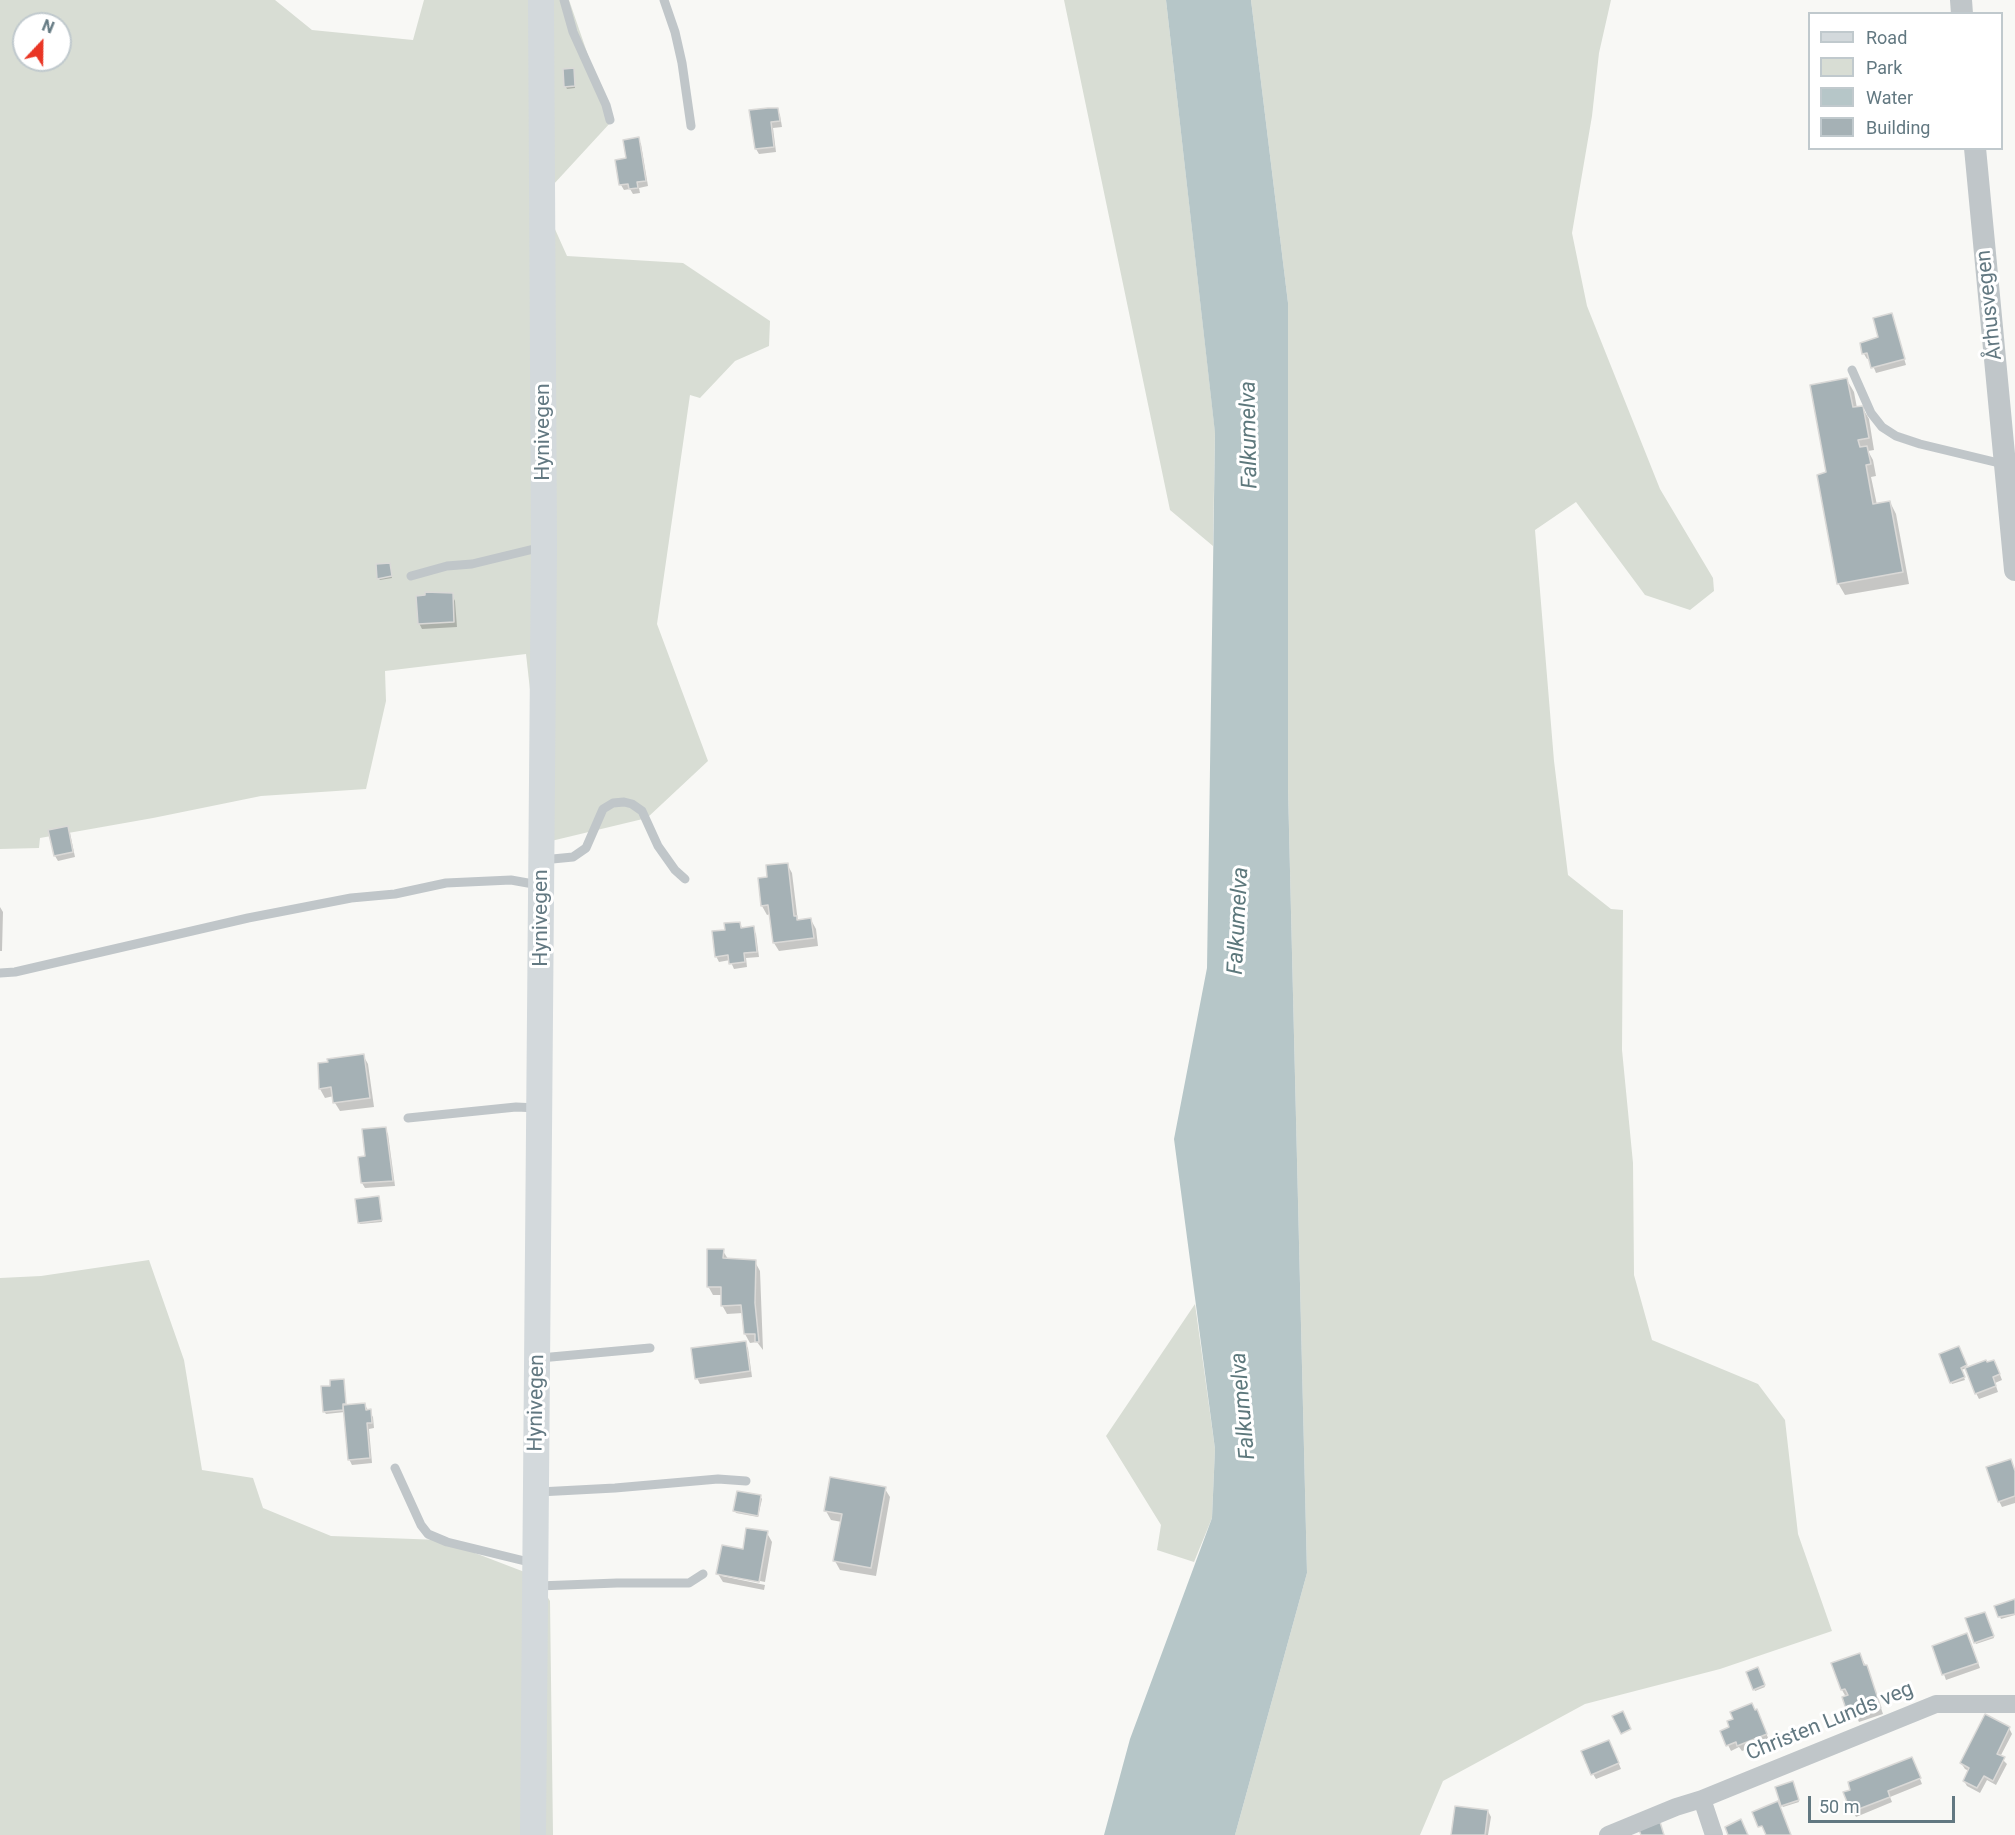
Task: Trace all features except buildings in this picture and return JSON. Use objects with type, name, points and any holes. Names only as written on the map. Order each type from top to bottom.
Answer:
[{"type":"main road","name":"Hynivegen","points":[[533,1835],[544,546],[541,0]]},
{"type":"street","name":"Århusvegen","points":[[1975,150],[2015,570]]},
{"type":"street","name":"Christen Lunds veg","points":[[1608,1835],[1676,1807],[1702,1800],[1935,1704],[2015,1704]]},
{"type":"street","points":[[1702,1800],[1714,1835]]},
{"type":"lane","points":[[564,0],[573,32],[606,105],[609,120]]},
{"type":"lane","points":[[664,0],[682,63],[691,126]]},
{"type":"lane","points":[[1852,370],[1871,413],[1882,427],[1896,436],[2005,464]]},
{"type":"lane","points":[[411,576],[447,566],[472,564],[544,546]]},
{"type":"lane","points":[[542,860],[573,857],[586,848],[603,809],[613,803],[624,802],[642,811],[658,846],[675,870],[685,879]]},
{"type":"lane","points":[[0,973],[15,972],[248,918],[351,898],[394,894],[446,883],[511,880],[542,885]]},
{"type":"lane","points":[[408,1118],[516,1107],[540,1109]]},
{"type":"lane","points":[[538,1358],[650,1348]]},
{"type":"lane","points":[[395,1468],[421,1526],[428,1534],[536,1575],[617,1583],[689,1583],[703,1574]]},
{"type":"lane","points":[[536,1491],[615,1488],[700,1480],[746,1481]]},
{"type":"green space","points":[[0,0],[275,0],[312,30],[413,40],[424,0],[569,0],[611,122],[541,198],[567,256],[683,263],[770,321],[769,346],[735,361],[700,398],[690,395],[657,624],[708,761],[647,818],[547,842],[526,654],[385,671],[386,701],[366,789],[261,796],[40,838],[39,848],[0,849]]},
{"type":"green space","points":[[1064,0],[1166,0],[1215,432],[1213,546],[1170,510]]},
{"type":"green space","points":[[1251,0],[1611,0],[1599,53],[1592,116],[1572,233],[1587,306],[1660,489],[1713,578],[1714,591],[1690,610],[1645,595],[1576,502],[1535,530],[1554,761],[1568,875],[1611,909],[1623,910],[1622,1050],[1633,1163],[1634,1275],[1652,1340],[1758,1384],[1785,1420],[1798,1534],[1832,1631],[1720,1669],[1585,1704],[1443,1781],[1420,1835],[1235,1835],[1307,1573],[1288,788],[1288,303]]},
{"type":"green space","points":[[149,1260],[184,1360],[202,1470],[253,1478],[263,1508],[331,1536],[441,1540],[535,1576],[550,1601],[553,1835],[0,1835],[0,1278],[41,1276]]},
{"type":"green space","points":[[1195,1304],[1215,1449],[1212,1518],[1194,1562],[1157,1550],[1161,1525],[1106,1436]]},
{"type":"water","name":"Falkumelva","points":[[1166,0],[1251,0],[1288,303],[1288,788],[1307,1573],[1235,1835],[1104,1835],[1130,1739],[1212,1518],[1215,1449],[1174,1139],[1207,968],[1215,433]]}]
